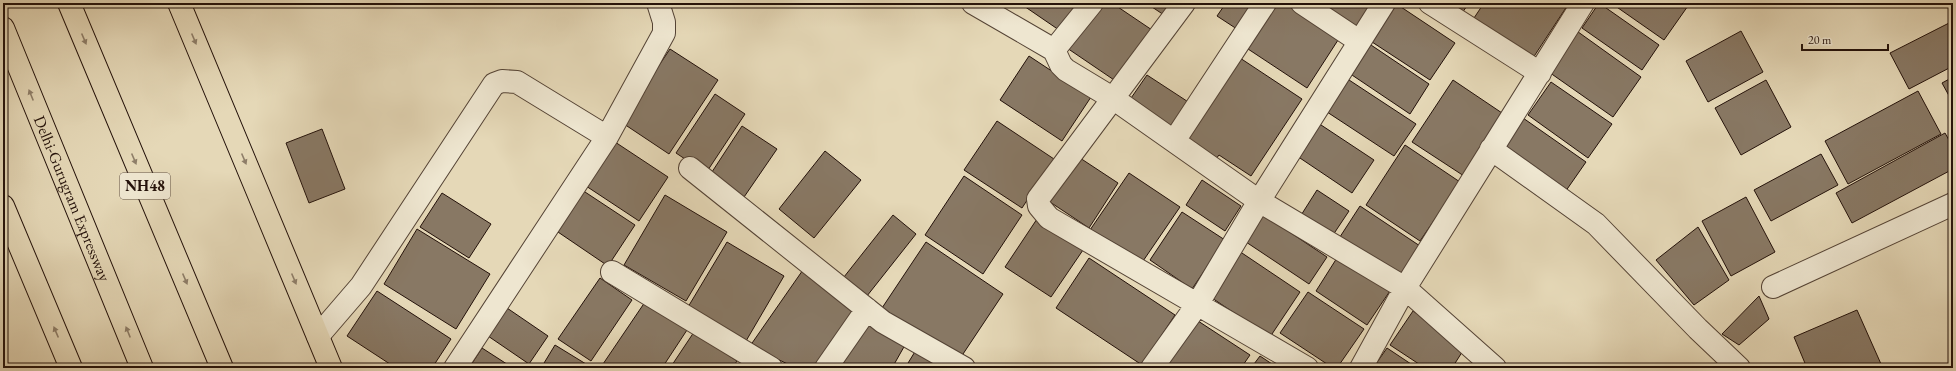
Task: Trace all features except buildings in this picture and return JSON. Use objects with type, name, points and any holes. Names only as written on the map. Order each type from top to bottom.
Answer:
[{"type":"main road","name":"NH48","points":[[69,3],[222,368]]},
{"type":"main road","points":[[179,3],[331,368]]},
{"type":"main road","name":"Delhi-Gurugram Expressway","points":[[3,28],[142,368]]},
{"type":"main road","points":[[3,206],[71,368]]},
{"type":"street","points":[[456,368],[607,137],[664,33],[664,22],[658,3]]},
{"type":"street","points":[[973,3],[1054,50],[1061,65],[1066,70],[1114,98],[1174,142],[1259,200],[1404,288],[1495,368]]},
{"type":"street","points":[[1054,50],[1092,3]]},
{"type":"street","points":[[1184,3],[1114,98],[1101,112],[1038,199],[1039,206],[1049,218],[1307,368]]},
{"type":"street","points":[[1174,142],[1265,3]]},
{"type":"street","points":[[1302,3],[1359,41]]},
{"type":"street","points":[[1152,368],[1197,305],[1259,200],[1384,3]]},
{"type":"street","points":[[1430,3],[1540,73]]},
{"type":"street","points":[[1361,368],[1404,288],[1583,3]]},
{"type":"street","points":[[318,336],[360,286],[494,84],[502,81],[517,82],[607,137]]},
{"type":"street","points":[[1491,149],[1596,224],[1698,329],[1739,368]]},
{"type":"street","points":[[690,168],[883,322],[964,368]]},
{"type":"street","points":[[1772,287],[1953,204]]},
{"type":"street","points":[[612,272],[771,368]]},
{"type":"street","points":[[826,368],[867,309]]}]
